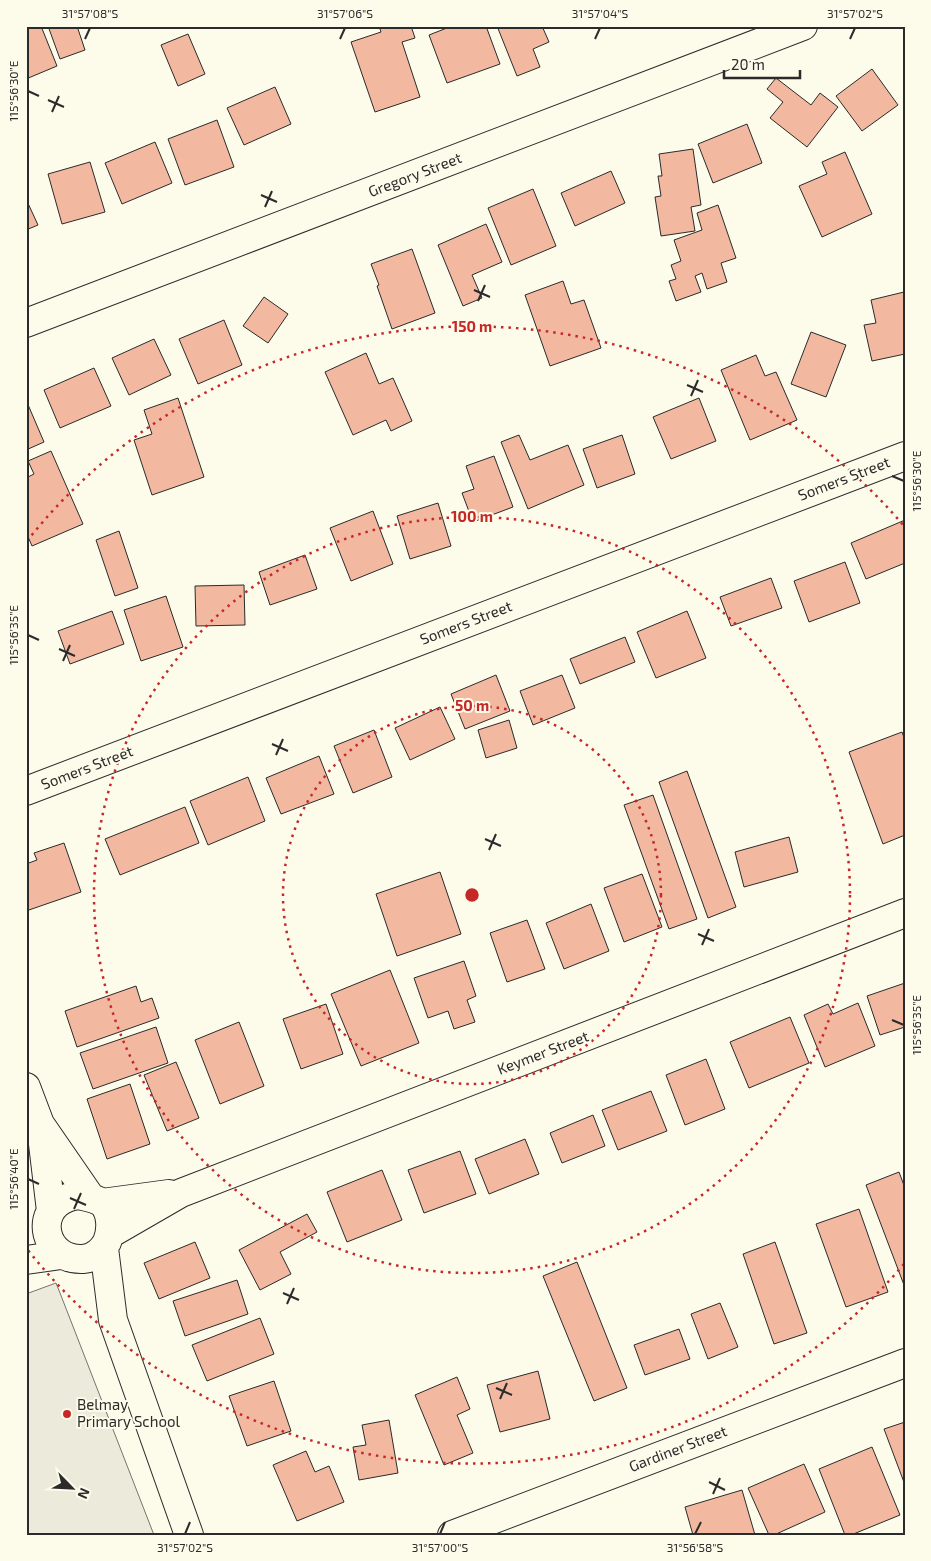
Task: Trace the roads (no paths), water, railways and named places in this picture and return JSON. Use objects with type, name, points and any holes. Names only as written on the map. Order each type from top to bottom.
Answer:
[{"type":"street","name":"Gregory Street","points":[[26,323],[803,26]]},
{"type":"street","name":"Somers Street","points":[[26,791],[905,456]]},
{"type":"street","name":"Keymer Street","points":[[107,1241],[181,1193],[905,913]]},
{"type":"street","points":[[26,1087],[40,1124],[110,1217],[107,1241],[113,1320],[189,1535]]},
{"type":"street","points":[[40,1124],[41,1223],[48,1234],[50,1242],[67,1257],[113,1320]]},
{"type":"street","name":"Keymer Street","points":[[96,1200],[181,1193]]},
{"type":"street","points":[[41,1223],[56,1205],[66,1198],[79,1195],[96,1200]]},
{"type":"street","points":[[26,1260],[67,1257],[88,1258],[96,1255],[107,1241]]},
{"type":"street","name":"Gardiner Street","points":[[452,1535],[905,1363]]},
{"type":"place","name":"Belmay Primary School","points":[[67,1414]]}]
